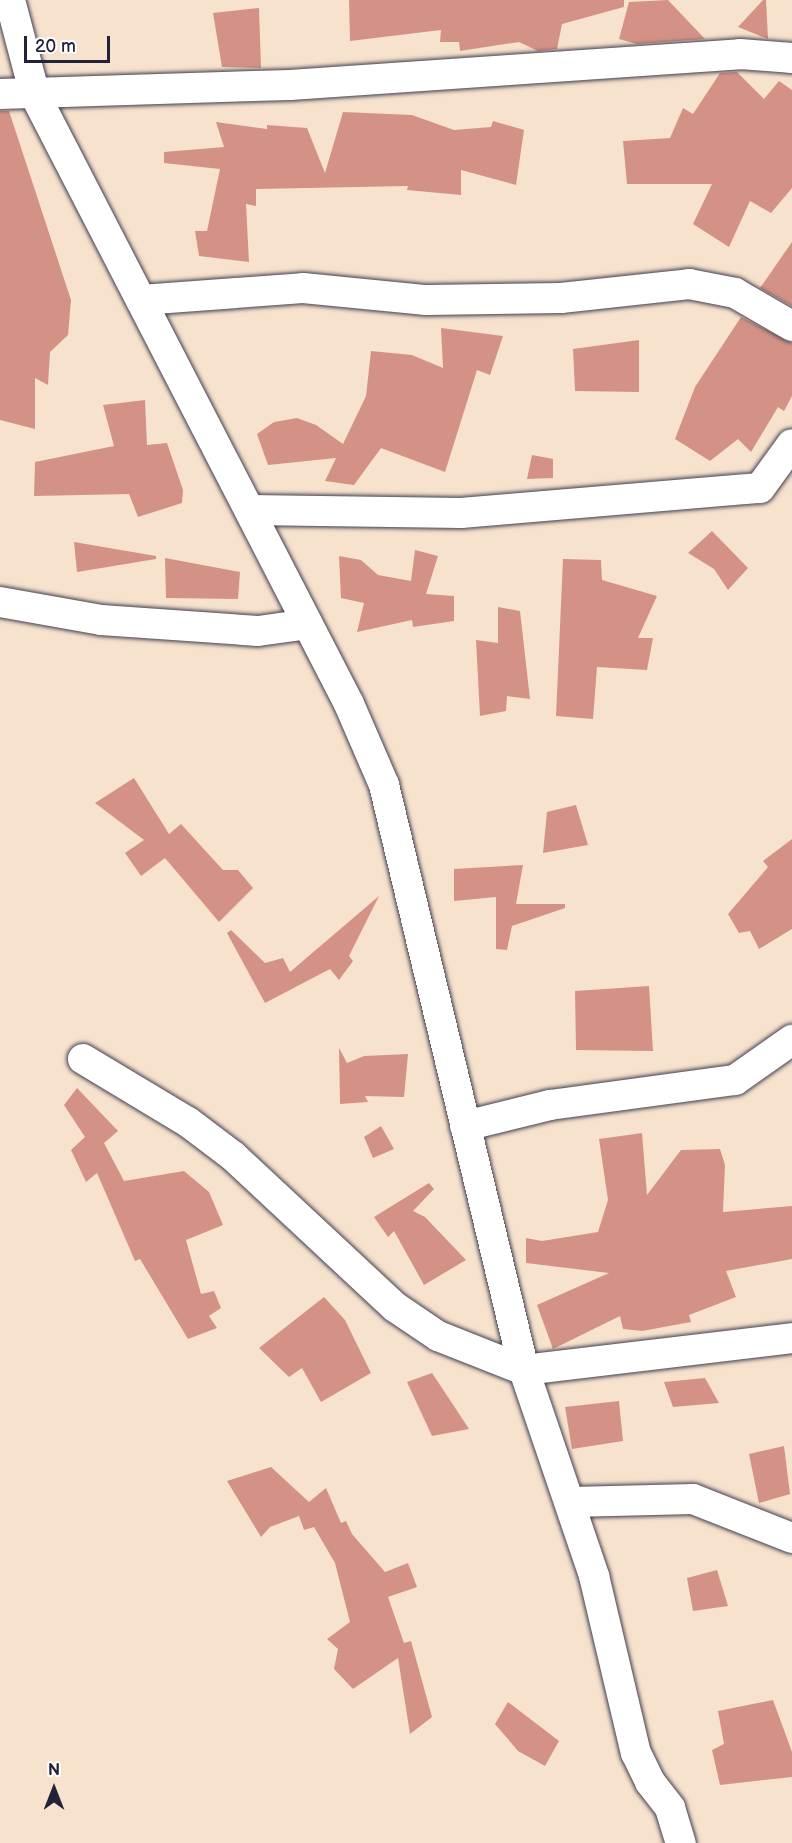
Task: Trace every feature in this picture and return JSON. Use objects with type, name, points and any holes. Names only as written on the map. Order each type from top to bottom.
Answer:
[{"type":"street","points":[[10,0],[36,94],[349,704],[384,784],[524,1370],[571,1502],[594,1576],[636,1753],[650,1782],[670,1808],[681,1843]]},
{"type":"street","points":[[0,94],[290,85],[740,54],[792,58]]},
{"type":"street","points":[[141,300],[303,288],[426,300],[561,298],[689,284],[735,293],[792,326]]},
{"type":"street","points":[[250,510],[462,513],[760,488],[792,444]]},
{"type":"street","points":[[0,602],[101,620],[247,630],[308,624]]},
{"type":"street","points":[[465,1126],[550,1105],[735,1080],[792,1040]]},
{"type":"street","points":[[83,1059],[188,1122],[232,1156],[395,1307],[438,1336],[524,1370],[792,1338]]},
{"type":"street","points":[[571,1502],[693,1499],[792,1538]]},
{"type":"building","points":[[349,0],[624,0],[624,7],[562,24],[557,49],[538,51],[519,42],[460,51],[459,42],[440,42],[441,30],[350,41]]},
{"type":"building","points":[[668,0],[705,39],[637,44],[619,39],[629,2]]},
{"type":"building","points":[[763,0],[766,0],[768,39],[738,27]]},
{"type":"building","points":[[259,8],[261,68],[222,67],[213,13]]},
{"type":"building","points":[[737,72],[764,99],[779,81],[792,90],[792,188],[771,213],[750,201],[729,247],[693,224],[712,184],[627,184],[623,141],[670,138],[683,108],[693,114],[720,73]]},
{"type":"building","points":[[0,111],[9,111],[71,300],[68,335],[50,352],[48,385],[35,378],[35,429],[0,420]]},
{"type":"building","points":[[343,112],[412,115],[454,130],[491,127],[493,121],[524,130],[516,185],[461,170],[461,195],[407,190],[408,186],[256,189],[256,206],[246,204],[249,262],[199,256],[195,231],[207,231],[220,169],[164,163],[164,152],[224,147],[216,122],[267,129],[267,125],[307,128],[325,173]]},
{"type":"building","points":[[792,242],[792,306],[760,288]]},
{"type":"building","points":[[741,317],[792,343],[792,396],[784,411],[778,407],[751,452],[738,439],[710,461],[675,439],[695,387]]},
{"type":"building","points":[[441,328],[503,336],[490,375],[477,370],[445,472],[381,448],[354,485],[325,481],[336,458],[268,465],[257,434],[274,422],[297,418],[316,425],[343,444],[366,396],[371,351],[412,355],[443,368]]},
{"type":"building","points":[[639,340],[639,392],[575,391],[573,349]]},
{"type":"building","points":[[145,400],[147,445],[167,443],[183,490],[182,503],[138,517],[129,494],[34,496],[35,462],[114,446],[103,405]]},
{"type":"building","points":[[532,455],[553,459],[553,478],[527,479]]},
{"type":"building","points":[[712,531],[748,568],[728,590],[714,569],[688,553]]},
{"type":"building","points":[[74,542],[156,556],[156,559],[77,572]]},
{"type":"building","points":[[415,550],[438,556],[426,594],[454,596],[454,621],[413,627],[412,620],[357,632],[364,603],[341,598],[339,556],[361,560],[378,575],[411,581]]},
{"type":"building","points":[[165,558],[240,572],[238,599],[166,598]]},
{"type":"building","points":[[563,559],[601,560],[602,580],[657,596],[638,638],[653,638],[647,670],[597,667],[593,719],[556,716]]},
{"type":"building","points":[[498,607],[520,611],[530,699],[507,696],[506,711],[480,716],[476,640],[498,643]]},
{"type":"building","points":[[134,778],[169,834],[181,824],[223,870],[238,870],[253,888],[219,922],[165,858],[141,876],[125,853],[144,840],[95,803]]},
{"type":"building","points":[[576,805],[588,845],[543,853],[547,812]]},
{"type":"building","points":[[792,839],[792,929],[759,949],[750,931],[739,933],[728,914],[768,867],[763,861]]},
{"type":"building","points":[[523,865],[516,904],[565,904],[565,908],[512,926],[507,950],[496,949],[496,897],[454,901],[454,869]]},
{"type":"building","points":[[379,896],[349,956],[353,961],[339,980],[330,969],[265,1003],[227,933],[231,930],[265,963],[283,958],[290,972]]},
{"type":"building","points":[[649,986],[653,1051],[576,1050],[575,991]]},
{"type":"building","points":[[339,1048],[347,1063],[364,1056],[408,1054],[404,1097],[365,1096],[368,1102],[340,1104]]},
{"type":"building","points":[[77,1088],[118,1131],[104,1143],[124,1181],[184,1171],[209,1192],[223,1225],[186,1240],[201,1294],[214,1291],[221,1308],[209,1316],[217,1328],[188,1339],[140,1259],[135,1261],[97,1173],[86,1182],[71,1150],[85,1137],[64,1105]]},
{"type":"building","points":[[381,1126],[394,1149],[373,1158],[364,1137]]},
{"type":"building","points":[[642,1133],[647,1195],[681,1150],[720,1149],[725,1165],[723,1212],[792,1206],[792,1259],[726,1271],[736,1297],[689,1315],[691,1322],[642,1331],[623,1329],[620,1316],[553,1349],[537,1305],[609,1273],[526,1263],[526,1238],[542,1241],[598,1232],[608,1200],[599,1139]]},
{"type":"building","points":[[429,1183],[434,1189],[413,1211],[425,1217],[466,1260],[424,1285],[394,1231],[388,1237],[374,1217]]},
{"type":"building","points":[[324,1297],[345,1320],[371,1373],[321,1402],[302,1368],[289,1377],[259,1348]]},
{"type":"building","points":[[432,1373],[469,1429],[432,1436],[407,1382]]},
{"type":"building","points":[[705,1378],[719,1403],[673,1407],[664,1382]]},
{"type":"building","points":[[619,1401],[623,1441],[572,1449],[565,1407]]},
{"type":"building","points":[[784,1446],[790,1494],[759,1503],[749,1454]]},
{"type":"building","points":[[271,1467],[309,1502],[326,1488],[341,1523],[346,1521],[352,1534],[385,1572],[408,1563],[417,1587],[388,1597],[404,1643],[411,1641],[432,1717],[410,1734],[398,1658],[353,1689],[334,1669],[338,1649],[327,1639],[350,1622],[335,1563],[314,1527],[304,1530],[299,1516],[270,1527],[261,1537],[227,1481]]},
{"type":"building","points":[[717,1570],[728,1606],[693,1611],[687,1578]]},
{"type":"building","points":[[773,1700],[792,1752],[792,1777],[720,1785],[712,1750],[724,1744],[718,1711]]},
{"type":"building","points":[[508,1702],[559,1741],[545,1766],[518,1751],[495,1724]]}]
